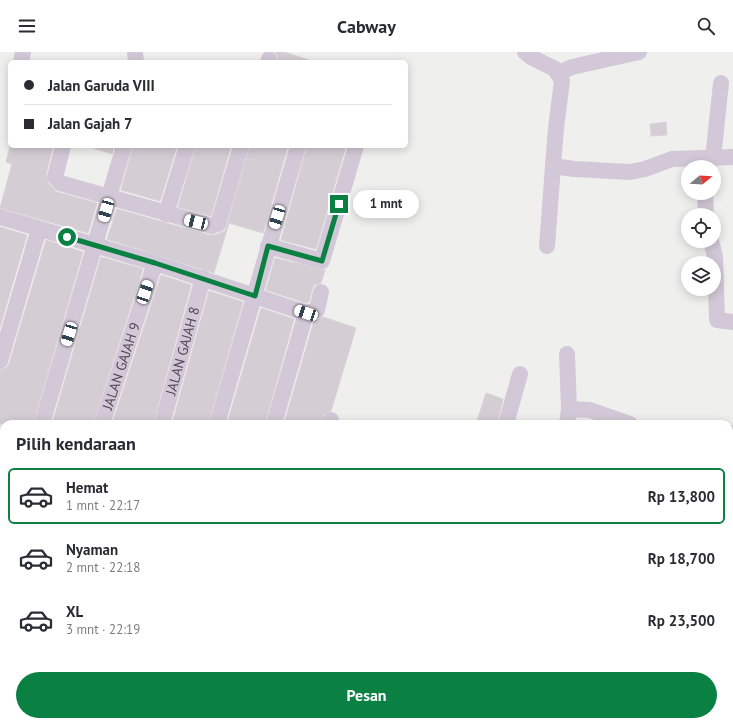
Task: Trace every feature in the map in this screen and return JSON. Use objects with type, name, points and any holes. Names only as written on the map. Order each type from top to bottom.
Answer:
[{"type":"street","points":[[525,52],[559,73],[562,81],[556,128],[547,246]]},
{"type":"street","points":[[559,73],[575,66],[639,52]]},
{"type":"street","points":[[708,160],[721,83]]},
{"type":"street","points":[[62,148],[55,174],[57,182],[110,199],[212,226],[218,224],[240,148]]},
{"type":"street","points":[[43,420],[110,199],[123,148]]},
{"type":"street","points":[[166,214],[187,148]]},
{"type":"street","points":[[218,420],[297,148]]},
{"type":"street","points":[[268,246],[322,261],[355,148]]},
{"type":"street","points":[[714,160],[733,157]]},
{"type":"street","points":[[553,166],[574,169],[630,172],[645,170],[672,159],[690,160]]},
{"type":"street","points":[[0,217],[203,278],[306,313],[317,310],[321,292]]},
{"type":"street","points":[[0,361],[39,229]]},
{"type":"street","points":[[713,248],[715,256],[717,320],[733,322]]},
{"type":"street","name":"JALAN GAJAH 9","points":[[103,420],[155,263]]},
{"type":"street","name":"JALAN GAJAH 8","points":[[163,420],[203,278]]},
{"type":"street","points":[[275,420],[306,313]]},
{"type":"street","points":[[568,354],[568,417],[590,410],[619,420]]},
{"type":"street","points":[[507,420],[520,374]]},
{"type":"building","points":[[275,52],[284,52],[309,60],[278,60]]},
{"type":"building","points":[[666,122],[667,135],[651,136],[650,124]]},
{"type":"building","points":[[10,148],[53,148],[46,175],[48,183],[57,192],[97,203],[88,233],[0,208],[12,164],[6,162]]},
{"type":"building","points":[[93,148],[114,148],[112,154]]},
{"type":"building","points":[[132,148],[176,148],[160,201],[121,190]]},
{"type":"building","points":[[195,148],[230,148],[211,216],[178,207]]},
{"type":"building","points":[[249,148],[287,148],[263,233],[229,223],[214,273],[107,239],[117,209],[209,235],[215,235],[225,231]]},
{"type":"building","points":[[306,148],[345,148],[316,249],[281,240]]},
{"type":"building","points":[[0,227],[27,235],[0,327]]},
{"type":"building","points":[[46,240],[83,252],[34,420],[0,420],[0,370],[6,368],[9,364]]},
{"type":"building","points":[[101,257],[143,269],[94,420],[53,420]]},
{"type":"building","points":[[275,258],[325,270],[321,283],[314,285],[309,302],[306,303],[266,290]]},
{"type":"building","points":[[161,275],[191,285],[154,420],[113,420]]},
{"type":"building","points":[[209,291],[243,302],[209,420],[173,420]]},
{"type":"building","points":[[261,308],[294,319],[266,420],[228,420]]},
{"type":"building","points":[[323,317],[356,328],[331,411],[324,414],[322,420],[285,420],[314,321]]},
{"type":"building","points":[[486,393],[503,399],[498,420],[477,420]]},
{"type":"route","points":[[67,237],[203,278],[255,296],[268,246],[322,261],[339,204]]}]
